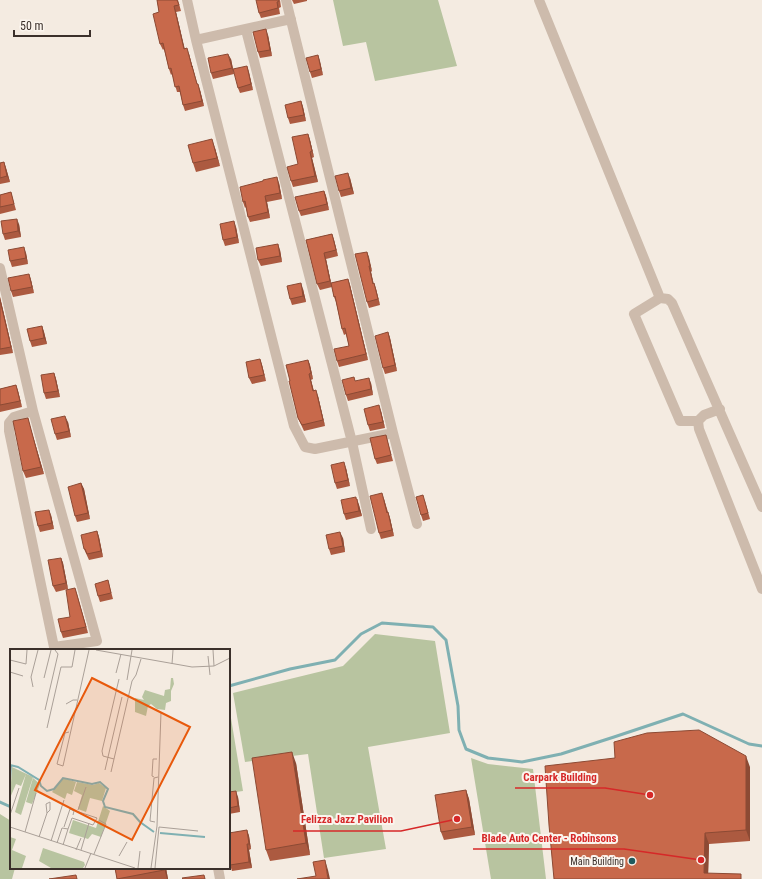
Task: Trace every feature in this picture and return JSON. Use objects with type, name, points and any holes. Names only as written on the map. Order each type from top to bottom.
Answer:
[{"type":"street","points":[[187,0],[294,426],[305,447],[315,449],[393,433]]},
{"type":"street","points":[[286,0],[393,433],[417,524]]},
{"type":"street","points":[[538,0],[660,298]]},
{"type":"street","points":[[196,40],[291,19]]},
{"type":"street","points":[[246,30],[352,442],[371,529]]},
{"type":"street","points":[[0,268],[33,411],[97,641],[54,647],[9,430],[9,423],[14,417],[33,411]]},
{"type":"street","points":[[720,409],[704,415],[698,421],[680,421],[634,314],[660,298],[668,299],[672,303],[720,409],[762,507]]},
{"type":"street","points":[[698,421],[699,429],[762,589]]},
{"type":"street","points":[[218,869],[220,879]]},
{"type":"green space","points":[[333,0],[438,0],[457,66],[375,81],[366,42],[343,46]]},
{"type":"green space","points":[[375,634],[435,641],[450,733],[368,747],[386,849],[324,858],[308,754],[245,762],[233,693],[343,666]]},
{"type":"green space","points":[[230,712],[243,791],[230,793]]},
{"type":"green space","points":[[471,758],[488,764],[533,769],[546,879],[491,879]]},
{"type":"green space","points":[[0,814],[10,820],[10,869],[15,869],[12,879],[0,879]]},
{"type":"building","points":[[157,0],[177,0],[179,5],[174,6],[184,49],[187,48],[202,101],[183,105],[179,86],[175,87],[171,68],[169,69],[163,43],[160,44],[153,14],[159,12]]},
{"type":"building","points":[[256,0],[279,0],[277,2],[278,8],[259,13]]},
{"type":"building","points":[[266,29],[270,50],[258,52],[253,32]]},
{"type":"building","points":[[228,54],[232,68],[211,73],[208,58]]},
{"type":"building","points":[[318,55],[321,69],[310,72],[306,58]]},
{"type":"building","points":[[247,66],[251,84],[238,88],[233,69]]},
{"type":"building","points":[[301,101],[304,115],[288,118],[285,105]]},
{"type":"building","points":[[308,134],[315,176],[291,181],[287,167],[298,164],[292,137]]},
{"type":"building","points":[[212,139],[217,158],[193,163],[188,145]]},
{"type":"building","points":[[4,162],[7,176],[0,178],[0,163]]},
{"type":"building","points":[[348,173],[351,188],[339,191],[335,176]]},
{"type":"building","points":[[277,177],[280,193],[265,196],[268,212],[248,217],[245,201],[243,202],[240,187]]},
{"type":"building","points":[[324,191],[327,204],[299,211],[295,197]]},
{"type":"building","points":[[11,192],[14,204],[0,207],[0,195]]},
{"type":"building","points":[[17,219],[18,231],[3,234],[1,221]]},
{"type":"building","points":[[234,221],[237,237],[223,240],[220,224]]},
{"type":"building","points":[[332,234],[336,250],[324,253],[330,281],[317,284],[306,240]]},
{"type":"building","points":[[278,244],[280,256],[258,260],[256,248]]},
{"type":"building","points":[[24,247],[26,258],[10,261],[8,250]]},
{"type":"building","points":[[367,252],[373,284],[374,283],[378,299],[367,302],[355,254]]},
{"type":"building","points":[[29,274],[32,287],[11,291],[8,278]]},
{"type":"building","points":[[348,279],[366,354],[337,361],[334,349],[349,346],[345,328],[342,329],[331,283]]},
{"type":"building","points":[[301,283],[303,296],[290,299],[287,286]]},
{"type":"building","points":[[0,300],[11,347],[0,349]]},
{"type":"building","points":[[42,326],[44,338],[30,341],[27,329]]},
{"type":"building","points":[[388,332],[395,365],[383,368],[375,336]]},
{"type":"building","points":[[260,359],[264,375],[249,378],[246,362]]},
{"type":"building","points":[[308,360],[311,373],[309,374],[313,391],[316,390],[323,420],[302,425],[298,418],[286,365]]},
{"type":"building","points":[[54,373],[58,391],[44,393],[41,375]]},
{"type":"building","points":[[354,377],[355,381],[369,378],[371,389],[346,395],[342,380]]},
{"type":"building","points":[[16,385],[20,401],[0,405],[0,389]]},
{"type":"building","points":[[379,405],[383,422],[368,425],[364,409]]},
{"type":"building","points":[[65,416],[69,431],[55,434],[51,419]]},
{"type":"building","points":[[28,418],[41,467],[23,471],[13,421]]},
{"type":"building","points":[[386,435],[391,455],[375,459],[370,438]]},
{"type":"building","points":[[344,462],[348,480],[335,483],[331,465]]},
{"type":"building","points":[[81,483],[88,513],[75,516],[68,487]]},
{"type":"building","points":[[382,493],[392,530],[379,533],[370,496]]},
{"type":"building","points":[[423,495],[428,513],[421,515],[416,497]]},
{"type":"building","points":[[356,497],[359,511],[344,514],[341,500]]},
{"type":"building","points":[[49,510],[52,523],[38,526],[35,512]]},
{"type":"building","points":[[97,531],[101,551],[87,554],[84,549],[81,535]]},
{"type":"building","points":[[340,532],[343,546],[329,549],[326,535]]},
{"type":"building","points":[[61,558],[66,583],[53,586],[48,560]]},
{"type":"building","points":[[108,580],[111,593],[98,596],[95,584]]},
{"type":"building","points":[[75,588],[86,627],[61,632],[58,619],[70,617],[66,590]]},
{"type":"building","points":[[699,730],[746,756],[746,830],[705,833],[704,873],[741,874],[741,879],[554,879],[545,766],[615,758],[614,742],[647,733]]},
{"type":"building","points":[[292,752],[306,843],[266,850],[252,758]]},
{"type":"building","points":[[466,790],[472,827],[441,832],[435,795]]},
{"type":"building","points":[[236,791],[238,806],[230,808],[230,792]]},
{"type":"building","points":[[247,830],[249,862],[230,865],[230,833]]},
{"type":"building","points":[[325,860],[328,879],[297,879],[316,876],[313,862]]},
{"type":"building","points":[[115,869],[164,869],[164,870],[117,879]]},
{"type":"building","points":[[76,875],[77,879],[49,879]]},
{"type":"building","points":[[204,875],[205,879],[182,878]]},
{"type":"waterway","points":[[230,686],[290,669],[335,660],[361,634],[382,623],[433,627],[446,640],[458,706],[459,730],[466,749],[488,758],[522,762],[561,754],[683,714],[749,744],[762,746]]},
{"type":"waterway","points":[[0,802],[10,807]]},
{"type":"place","name":"Carpark Building","points":[[650,795]]},
{"type":"place","name":"Felizza Jazz Pavilion","points":[[457,819]]},
{"type":"place","name":"Blade Auto Center - Robinsons","points":[[701,860]]},
{"type":"place","name":"Main Building","points":[[632,861]]}]
